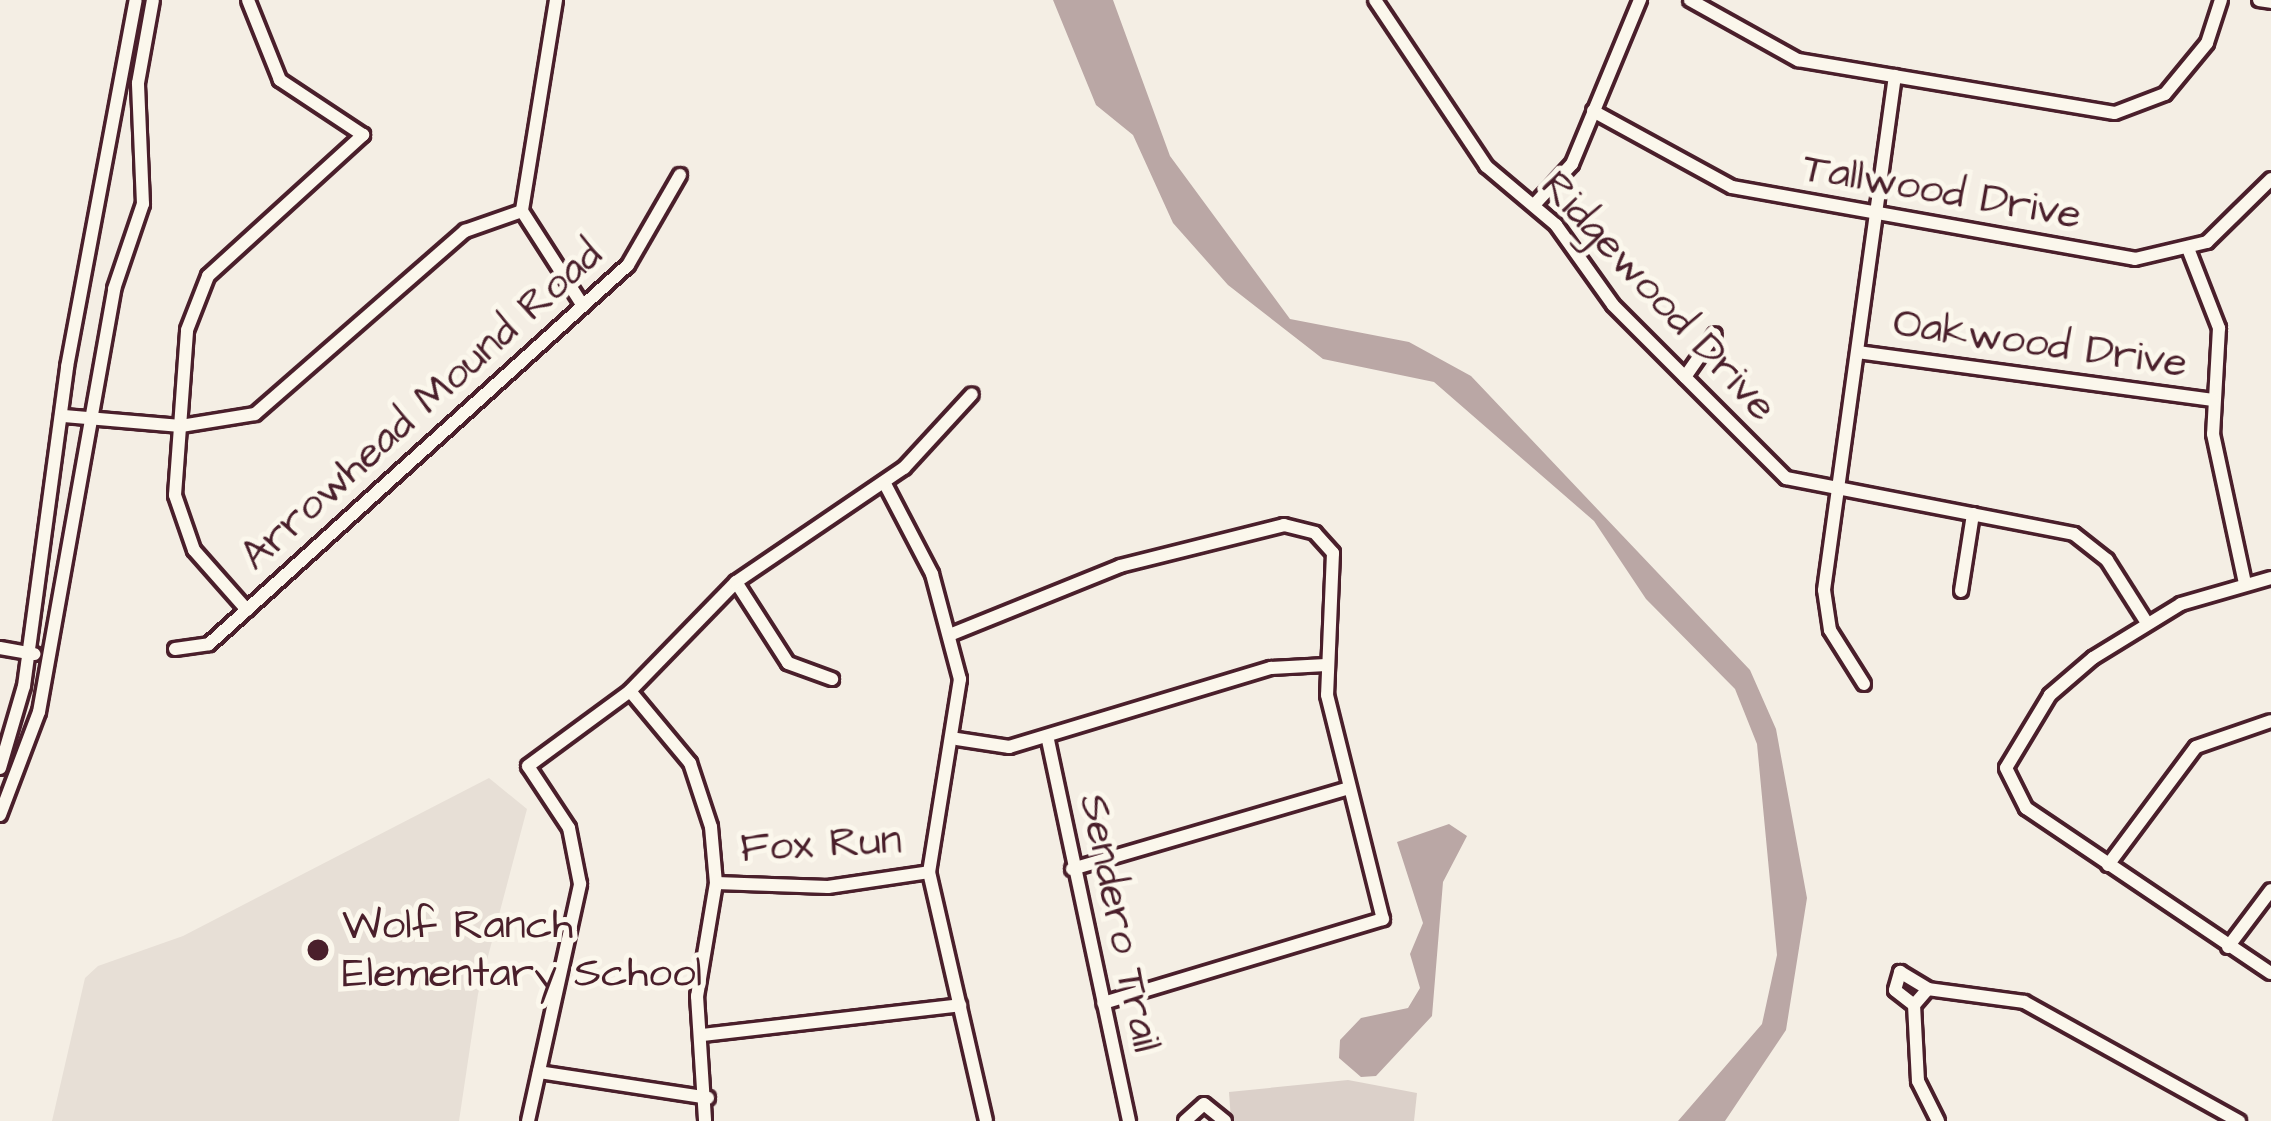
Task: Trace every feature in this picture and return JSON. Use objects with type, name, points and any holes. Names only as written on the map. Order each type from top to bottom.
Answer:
[{"type":"street","points":[[0,768],[30,653],[64,416],[136,0]]},
{"type":"street","points":[[0,815],[48,656],[89,421],[145,192],[138,82],[153,0]]},
{"type":"street","points":[[247,610],[181,522],[187,330],[208,276],[363,135],[280,80],[248,0]]},
{"type":"street","points":[[556,0],[522,211],[583,306]]},
{"type":"street","name":"Ridgewood Drive","points":[[1375,0],[1472,149],[1534,205],[1685,377],[1786,478],[1837,493],[1973,514],[2088,543],[2147,622]]},
{"type":"street","points":[[1534,205],[1572,164],[1640,0]]},
{"type":"street","points":[[1690,0],[1776,53],[2134,112],[2196,60],[2221,0]]},
{"type":"street","points":[[2259,0],[2271,2]]},
{"type":"street","points":[[1864,684],[1826,613],[1837,493],[1895,76]]},
{"type":"street","name":"Tallwood Drive","points":[[1593,111],[1715,182],[2122,257],[2189,251]]},
{"type":"street","name":"Arrowhead Mound Road","points":[[175,650],[209,644],[583,306],[647,245],[680,175]]},
{"type":"street","points":[[2245,584],[2213,400],[2218,328],[2189,251],[2271,179]]},
{"type":"street","points":[[64,416],[181,426],[231,423],[276,402],[464,231],[522,211]]},
{"type":"street","points":[[1685,377],[1714,334]]},
{"type":"street","name":"Oakwood Drive","points":[[1858,352],[2213,400]]},
{"type":"street","points":[[528,1121],[580,884],[569,828],[528,766],[630,691],[736,582],[884,482],[972,394]]},
{"type":"street","points":[[884,482],[952,634],[957,739],[930,812],[928,872],[986,1121]]},
{"type":"street","points":[[1961,591],[1973,514]]},
{"type":"street","points":[[952,634],[1120,566],[1293,525],[1335,559],[1327,665],[1349,788],[1383,920],[1103,1003]]},
{"type":"street","points":[[2271,578],[2147,622],[2050,695],[2006,768],[2020,803],[2271,973]]},
{"type":"street","points":[[736,582],[788,663],[832,679]]},
{"type":"street","points":[[0,648],[48,656]]},
{"type":"street","points":[[957,739],[1048,740],[1134,704],[1327,665]]},
{"type":"street","points":[[630,691],[690,763],[716,883],[699,973],[708,1098],[705,1121]]},
{"type":"street","points":[[2108,866],[2196,747],[2271,722]]},
{"type":"street","name":"Sendero Trail","points":[[1048,740],[1129,1121]]},
{"type":"street","points":[[1072,869],[1349,788]]},
{"type":"street","name":"Fox Run","points":[[716,883],[828,887],[928,872]]},
{"type":"street","points":[[2228,947],[2271,890]]},
{"type":"street","points":[[1914,1005],[1895,990],[1900,972],[1928,989],[2024,1002],[2240,1121]]},
{"type":"street","points":[[1928,989],[1914,1005],[1918,1081],[1939,1121]]},
{"type":"street","points":[[702,1035],[960,1005]]},
{"type":"street","points":[[538,1072],[708,1098]]},
{"type":"street","points":[[1183,1120],[1204,1103],[1225,1121]]},
{"type":"shaded area","points":[[1053,0],[1113,0],[1170,156],[1290,319],[1409,342],[1471,376],[1750,670],[1776,729],[1807,898],[1786,1030],[1725,1121],[1678,1121],[1762,1024],[1777,955],[1757,744],[1735,689],[1646,599],[1594,521],[1434,382],[1323,359],[1228,285],[1173,223],[1133,135],[1096,105]]},
{"type":"shaded area","name":"Wolf Ranch Elementary School","points":[[489,778],[527,809],[478,994],[459,1121],[52,1121],[85,978],[98,966],[183,936]]},
{"type":"shaded area","points":[[1449,824],[1467,836],[1443,882],[1432,1016],[1376,1076],[1361,1077],[1339,1058],[1340,1040],[1361,1018],[1408,1008],[1420,988],[1410,954],[1423,923],[1397,842]]},
{"type":"shaded area","points":[[1348,1080],[1417,1093],[1414,1121],[1231,1121],[1229,1092]]},
{"type":"place","name":"Wolf Ranch Elementary School","points":[[318,950]]}]
